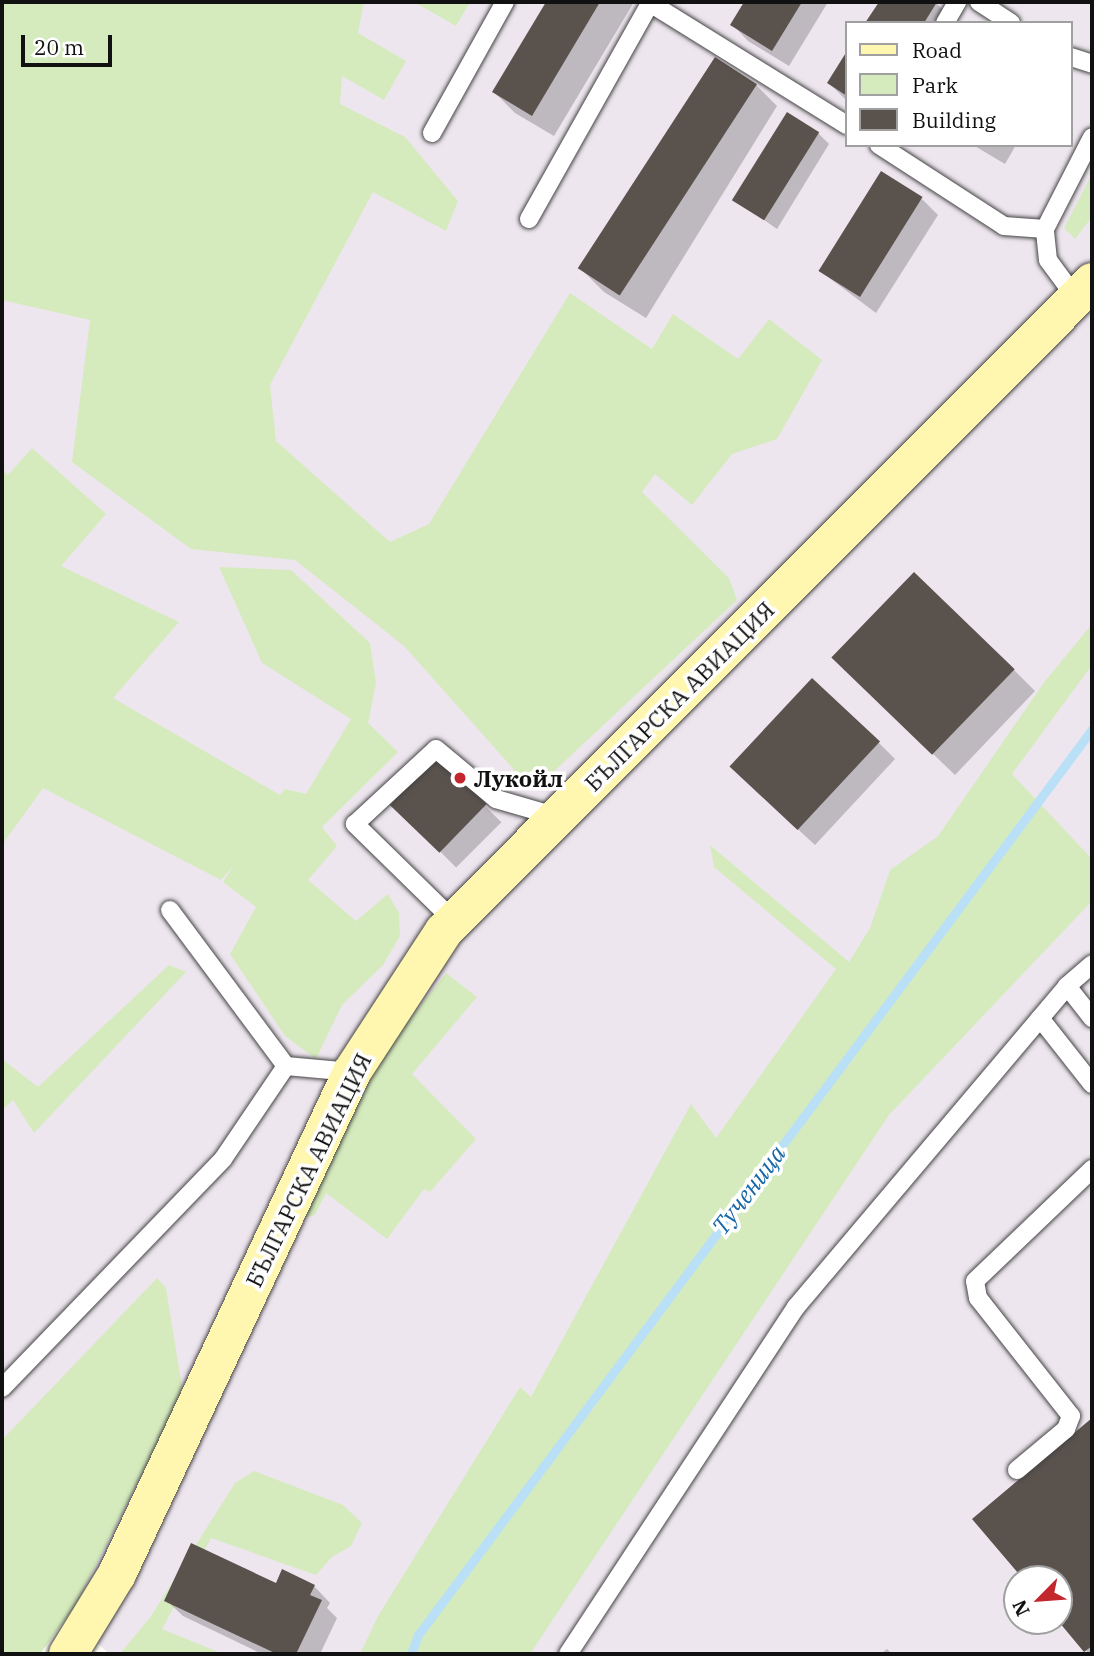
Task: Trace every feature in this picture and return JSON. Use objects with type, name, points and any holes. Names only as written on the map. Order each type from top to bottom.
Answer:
[{"type":"main road","name":"БЪЛГАРСКА АВИАЦИЯ","points":[[68,1654],[117,1574],[352,1072],[454,921],[1087,285]]},
{"type":"lane","points":[[432,133],[505,2]]},
{"type":"lane","points":[[529,219],[651,2],[846,124]]},
{"type":"lane","points":[[946,21],[957,2]]},
{"type":"lane","points":[[979,2],[1008,21]]},
{"type":"lane","points":[[1073,58],[1092,64]]},
{"type":"lane","points":[[1087,285],[1048,260],[1045,229],[1092,137]]},
{"type":"lane","points":[[882,147],[1004,226],[1045,229]]},
{"type":"lane","points":[[454,921],[355,824],[436,749],[496,799],[558,817]]},
{"type":"lane","points":[[170,910],[286,1066],[352,1072]]},
{"type":"lane","points":[[568,1654],[796,1307],[1067,986],[1092,964]]},
{"type":"lane","points":[[1067,986],[1092,1018]]},
{"type":"lane","points":[[1040,1018],[1092,1084]]},
{"type":"lane","points":[[2,1388],[223,1159],[286,1066]]},
{"type":"lane","points":[[1017,1470],[1066,1429],[1070,1416],[978,1298],[975,1281],[1092,1169]]},
{"type":"shaded area","points":[[47,2],[1092,2],[1092,1654],[109,1654],[2,1551],[2,91]]},
{"type":"green space","points":[[2,2],[364,2],[358,33],[406,61],[384,100],[342,76],[340,104],[405,137],[458,201],[446,231],[373,192],[270,385],[276,441],[390,542],[429,524],[570,293],[652,349],[673,314],[738,359],[769,319],[822,360],[777,439],[732,454],[692,505],[655,474],[642,492],[729,578],[737,600],[533,791],[404,646],[295,560],[191,549],[72,462],[90,320],[2,300]]},
{"type":"green space","points":[[414,2],[470,2],[456,26]]},
{"type":"green space","points":[[1092,174],[1092,217],[1075,239],[1064,228]]},
{"type":"green space","points":[[32,448],[106,514],[61,566],[179,622],[113,698],[280,795],[285,789],[306,794],[351,719],[262,663],[219,567],[291,570],[370,643],[376,683],[368,723],[398,752],[322,827],[337,846],[308,880],[356,921],[388,894],[399,913],[400,936],[383,965],[342,1005],[316,1059],[285,1036],[230,954],[256,907],[223,882],[234,865],[221,880],[43,788],[2,845],[2,469],[8,475]]},
{"type":"green space","points":[[1092,624],[1092,665],[1012,774],[1092,859],[1092,901],[889,1115],[530,1654],[360,1654],[378,1616],[520,1387],[531,1397],[691,1104],[716,1138],[836,969],[714,867],[710,845],[849,962],[870,928],[890,870],[938,836],[1045,681]]},
{"type":"green space","points":[[169,965],[186,972],[34,1133],[13,1100],[2,1110],[2,1059],[38,1087]]},
{"type":"green space","points":[[446,973],[477,997],[412,1074],[476,1139],[430,1192],[424,1189],[387,1239],[326,1193],[315,1215],[303,1218],[383,1053]]},
{"type":"green space","points":[[157,1278],[166,1288],[183,1393],[75,1606],[40,1654],[2,1654],[2,1440]]},
{"type":"green space","points":[[254,1471],[343,1505],[362,1523],[351,1546],[332,1557],[316,1575],[211,1538],[162,1629],[223,1654],[120,1654],[151,1616],[235,1483]]},
{"type":"building","points":[[546,2],[600,2],[532,116],[492,92]]},
{"type":"building","points":[[744,2],[802,2],[772,51],[730,25]]},
{"type":"building","points":[[879,2],[937,2],[925,21],[866,21]]},
{"type":"building","points":[[846,53],[846,95],[827,83]]},
{"type":"building","points":[[715,57],[757,84],[620,296],[578,268]]},
{"type":"building","points":[[787,112],[819,132],[764,220],[732,200]]},
{"type":"building","points":[[881,171],[923,197],[860,297],[818,271]]},
{"type":"building","points":[[914,572],[1015,669],[932,755],[831,658]]},
{"type":"building","points":[[812,678],[880,741],[797,830],[729,766]]},
{"type":"building","points":[[437,756],[487,804],[439,853],[390,805]]},
{"type":"building","points":[[1092,1418],[1092,1646],[1084,1652],[1070,1635],[1073,1635],[1073,1565],[1011,1565],[972,1519]]},
{"type":"building","points":[[191,1543],[276,1583],[282,1569],[315,1585],[310,1595],[322,1600],[296,1654],[277,1654],[164,1601]]},
{"type":"waterway","name":"Тученица","points":[[411,1654],[418,1635],[1092,729]]},
{"type":"place","name":"Лукойл","points":[[460,778]]}]
